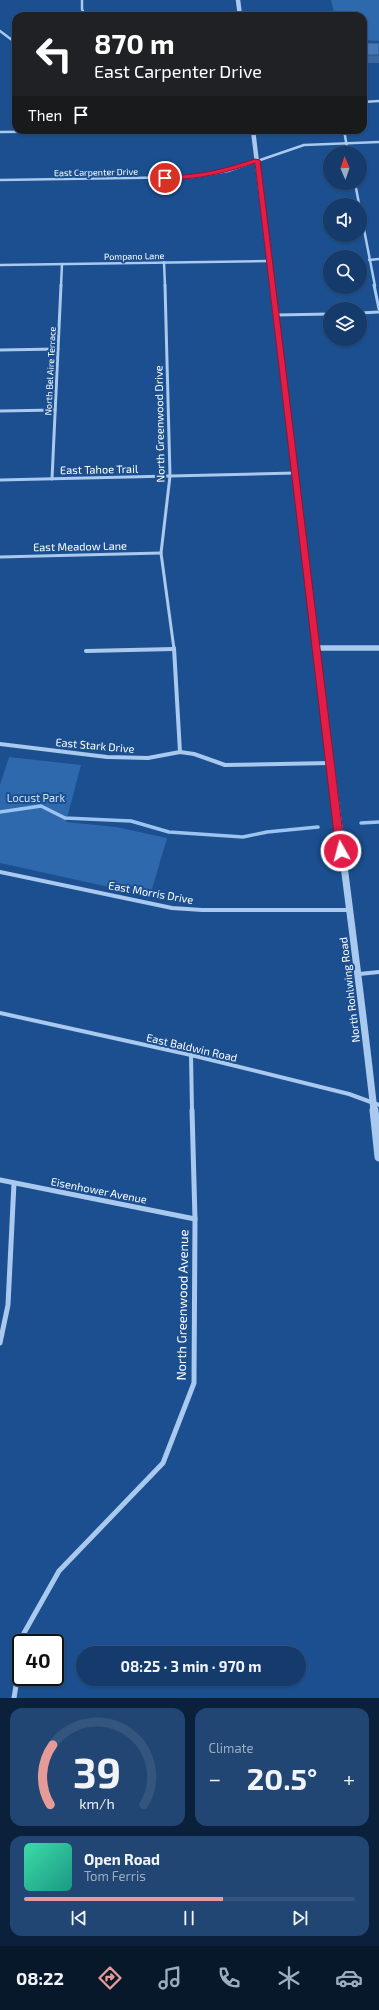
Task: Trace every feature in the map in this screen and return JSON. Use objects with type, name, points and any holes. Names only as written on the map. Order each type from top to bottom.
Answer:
[{"type":"street","points":[[82,0],[82,9],[84,12]]},
{"type":"street","points":[[238,0],[240,12]]},
{"type":"street","points":[[0,31],[12,40]]},
{"type":"street","points":[[367,102],[379,101]]},
{"type":"street","points":[[0,132],[12,132]]},
{"type":"street","name":"North Rohlwing Road","points":[[254,134],[330,763],[359,974],[379,1157]]},
{"type":"street","points":[[345,134],[347,146]]},
{"type":"street","name":"East Carpenter Drive","points":[[0,180],[193,177],[228,171],[304,145],[346,142],[379,142]]},
{"type":"street","points":[[357,190],[364,223],[369,260],[379,311],[367,312]]},
{"type":"street","points":[[369,260],[379,260]]},
{"type":"street","name":"Pompano Lane","points":[[0,265],[269,261]]},
{"type":"street","name":"North Greenwood Drive","points":[[164,262],[170,476],[161,553],[174,649],[180,752]]},
{"type":"street","name":"North Bel Aire Terrace","points":[[52,479],[62,264]]},
{"type":"street","points":[[276,315],[323,314]]},
{"type":"street","points":[[0,350],[58,349]]},
{"type":"street","points":[[0,411],[55,410]]},
{"type":"street","name":"East Tahoe Trail","points":[[0,480],[295,473]]},
{"type":"street","name":"East Meadow Lane","points":[[0,557],[161,553]]},
{"type":"street","points":[[316,648],[379,648]]},
{"type":"street","points":[[86,651],[174,649]]},
{"type":"street","name":"East Stark Drive","points":[[0,744],[107,757],[148,758],[168,753],[180,752],[194,754],[225,765],[330,763]]},
{"type":"street","name":"East Morris Drive","points":[[0,872],[172,908],[202,910],[349,910]]},
{"type":"street","points":[[359,974],[379,972]]},
{"type":"street","name":"East Baldwin Road","points":[[0,1012],[191,1055],[349,1094],[379,1105]]},
{"type":"street","name":"North Greenwood Avenue","points":[[24,1634],[59,1571],[163,1463],[194,1383],[195,1219],[191,1055]]},
{"type":"street","name":"Eisenhower Avenue","points":[[0,1180],[195,1219]]},
{"type":"street","points":[[0,1343],[8,1305],[14,1183]]},
{"type":"street","points":[[14,1698],[16,1686]]},
{"type":"green space","points":[[331,0],[379,0],[379,41],[367,40],[367,12],[334,12]]},
{"type":"green space","name":"Locust Park","points":[[9,757],[81,765],[66,822],[116,827],[167,838],[150,896],[0,863],[0,785]]},
{"type":"building","points":[[367,43],[379,43],[379,55],[367,55]]},
{"type":"waterway","points":[[0,812],[41,806],[65,818],[131,821],[169,832],[243,837],[267,832],[318,827]]},
{"type":"waterway","points":[[361,823],[379,822]]},
{"type":"route","points":[[165,178],[193,177],[218,173],[228,171],[257,160],[341,851]]}]
